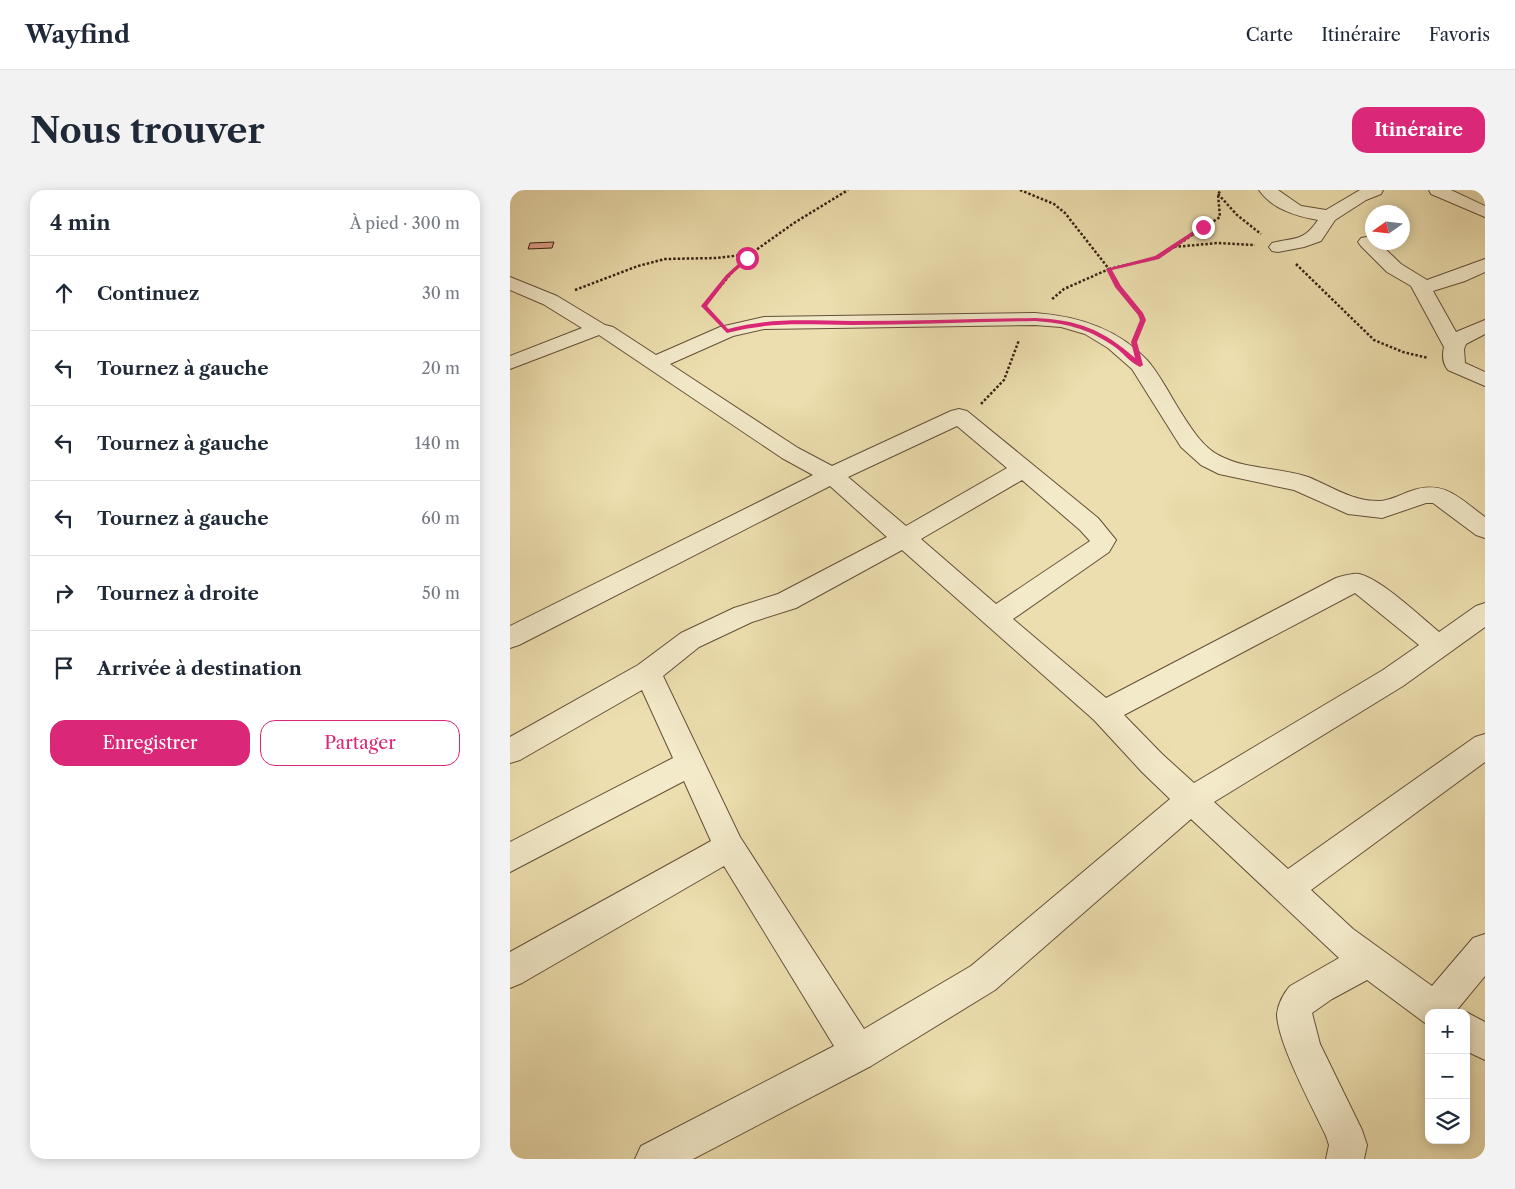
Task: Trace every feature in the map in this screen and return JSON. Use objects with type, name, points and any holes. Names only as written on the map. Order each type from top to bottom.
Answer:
[{"type":"street","points":[[1267,190],[1285,205],[1296,211],[1329,216]]},
{"type":"street","points":[[1278,247],[1304,242],[1315,237],[1329,216],[1360,196],[1375,190]]},
{"type":"street","points":[[1438,190],[1485,212]]},
{"type":"street","points":[[1375,250],[1394,268],[1414,278],[1422,288],[1453,344],[1452,352],[1455,366],[1485,380]]},
{"type":"street","points":[[1422,288],[1458,278],[1485,265]]},
{"type":"street","points":[[510,283],[550,300],[598,329],[614,335],[790,453],[832,475],[1104,712],[1152,763],[1340,940],[1434,1009]]},
{"type":"street","points":[[656,363],[727,331],[753,324],[786,321],[851,323],[1035,319],[1063,321],[1100,335],[1116,344],[1140,365],[1190,442],[1209,460],[1227,468],[1300,483],[1348,506],[1382,510],[1424,495],[1438,495],[1485,528]]},
{"type":"street","points":[[1453,344],[1457,340],[1485,326]]},
{"type":"street","points":[[510,363],[598,329]]},
{"type":"street","points":[[510,638],[832,475],[959,416],[1089,524],[1104,540],[1100,546],[994,618]]},
{"type":"street","points":[[510,751],[648,673],[690,640],[743,615],[786,601],[905,538],[1022,470]]},
{"type":"street","points":[[1104,712],[1345,585],[1357,583],[1366,587],[1438,646]]},
{"type":"street","points":[[654,1159],[858,1053],[983,978],[1192,800],[1393,678],[1485,613]]},
{"type":"street","points":[[648,673],[729,848],[858,1053]]},
{"type":"street","points":[[1286,889],[1485,746]]},
{"type":"street","points":[[510,858],[690,764]]},
{"type":"street","points":[[510,971],[729,848]]},
{"type":"street","points":[[1439,1009],[1485,950]]},
{"type":"street","points":[[1345,1159],[1348,1145],[1343,1130],[1299,1038],[1294,1016],[1296,1005],[1305,996],[1369,961]]},
{"type":"street","points":[[1470,1033],[1485,1042]]},
{"type":"path","points":[[727,331],[704,306],[728,276],[751,254],[802,218],[848,190]]},
{"type":"path","points":[[1140,365],[1134,342],[1143,320],[1141,314],[1118,287],[1109,269],[1157,258],[1220,217],[1218,194],[1221,190]]},
{"type":"path","points":[[1218,194],[1237,215],[1278,247],[1374,340],[1403,352],[1455,366]]},
{"type":"path","points":[[1172,247],[1218,243],[1278,247]]},
{"type":"path","points":[[550,300],[596,281],[666,259],[716,258],[751,254]]},
{"type":"building","points":[[554,242],[552,248],[528,249],[530,243]]},
{"type":"route","points":[[747,258],[728,276],[704,306],[727,331],[753,324],[786,321],[827,323],[1035,319],[1063,321],[1092,330],[1116,344],[1140,365],[1134,342],[1143,320],[1141,314],[1118,287],[1109,269],[1157,258],[1203,227]]}]
